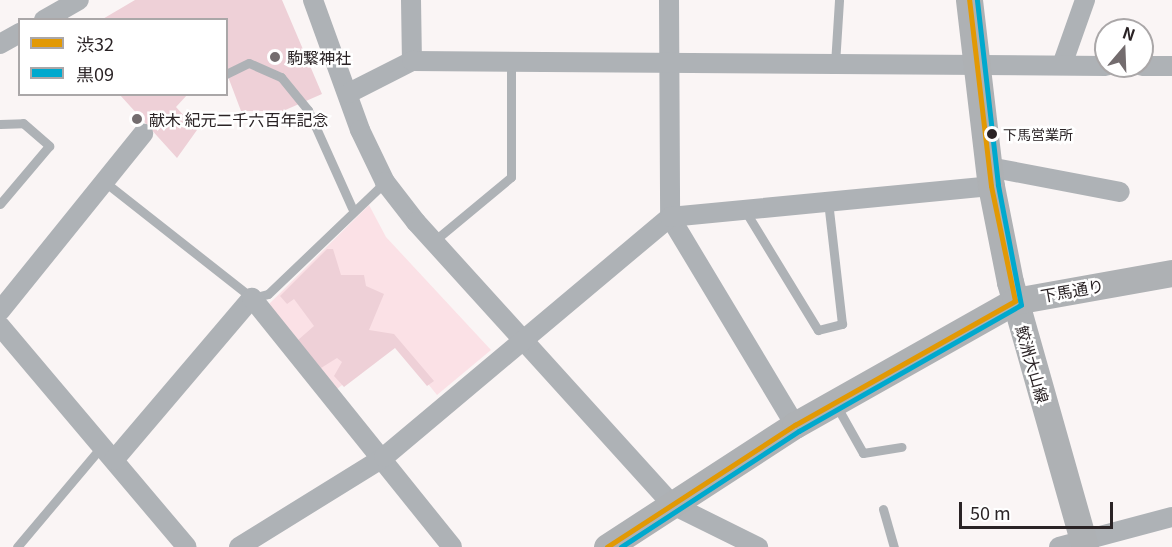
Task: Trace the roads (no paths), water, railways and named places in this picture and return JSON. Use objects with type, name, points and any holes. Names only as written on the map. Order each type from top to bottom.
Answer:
[{"type":"street","points":[[48,18],[79,0]]},
{"type":"street","points":[[313,0],[385,182],[520,340],[673,505],[758,547]]},
{"type":"street","points":[[411,0],[412,61]]},
{"type":"street","points":[[669,0],[670,217],[795,425]]},
{"type":"street","name":"鮫洲大山線","points":[[969,0],[990,176],[1015,301],[1076,545]]},
{"type":"street","points":[[1062,65],[1085,0]]},
{"type":"street","points":[[0,44],[18,34]]},
{"type":"street","points":[[349,93],[412,61],[835,67],[1094,66]]},
{"type":"street","points":[[1154,66],[1172,66]]},
{"type":"street","points":[[0,311],[106,183],[143,134]]},
{"type":"street","points":[[239,547],[384,457],[520,340],[670,217],[743,208],[828,202],[990,176],[1120,192]]},
{"type":"street","name":"下馬通り","points":[[607,547],[795,425],[1015,301],[1172,273]]},
{"type":"street","points":[[108,453],[252,298],[384,457],[452,547]]},
{"type":"street","points":[[0,326],[187,547]]},
{"type":"street","points":[[1076,545],[1172,517]]},
{"type":"lane","points":[[835,67],[839,0]]},
{"type":"lane","points":[[228,73],[249,63],[281,77],[308,110],[352,208]]},
{"type":"lane","points":[[434,242],[512,177],[511,64]]},
{"type":"lane","points":[[0,124],[23,123],[49,146],[0,204]]},
{"type":"lane","points":[[106,183],[252,298],[268,294],[352,208],[385,182]]},
{"type":"lane","points":[[743,208],[818,330],[842,324],[828,202]]},
{"type":"lane","points":[[835,403],[863,453],[902,447]]},
{"type":"lane","points":[[16,547],[108,453]]},
{"type":"lane","points":[[883,509],[894,547]]},
{"type":"place","name":"駒繋神社","points":[[275,57]]},
{"type":"place","name":"献木 紀元二千六百年記念","points":[[137,119]]},
{"type":"place","name":"下馬営業所","points":[[992,134]]}]
